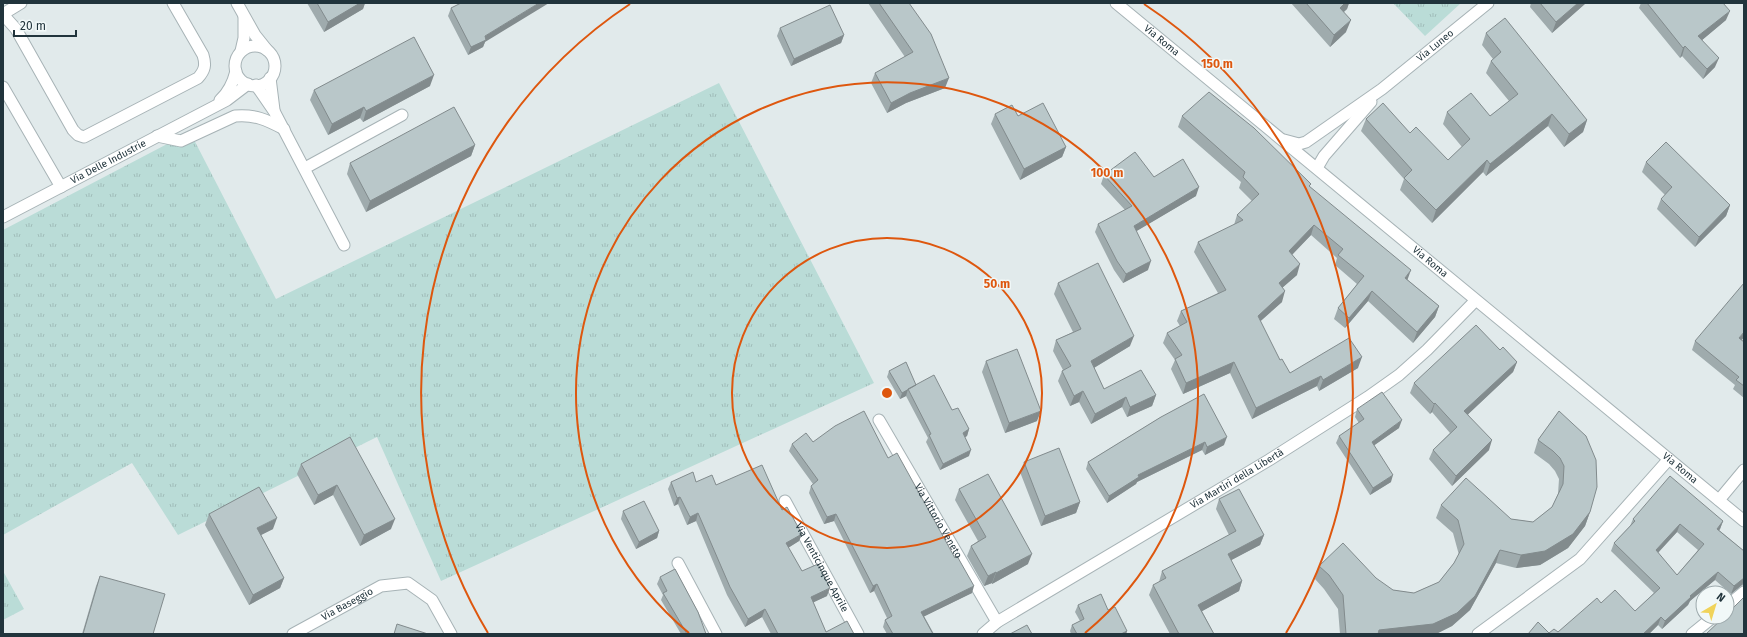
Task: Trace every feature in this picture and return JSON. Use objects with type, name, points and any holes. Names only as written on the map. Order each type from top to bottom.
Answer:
[{"type":"street","points":[[3,14],[21,3]]},
{"type":"street","points":[[3,18],[7,19],[16,29],[73,130],[78,135],[84,137],[198,78],[203,72],[205,64],[203,55],[173,3]]},
{"type":"street","points":[[237,3],[255,35],[268,51],[274,62],[274,70],[270,78],[274,111]]},
{"type":"street","name":"Via Roma","points":[[1116,3],[1744,521]]},
{"type":"street","name":"Via Luneo","points":[[1282,140],[1293,143],[1303,143],[1382,89],[1488,3]]},
{"type":"street","name":"Via Delle Industrie","points":[[214,107],[227,94],[233,82],[236,71],[235,63],[241,51],[244,38],[244,15]]},
{"type":"street","points":[[241,51],[248,47],[256,46],[268,51]]},
{"type":"street","points":[[236,71],[243,82],[252,85],[274,111],[344,245]]},
{"type":"street","name":"Via Delle Industrie","points":[[3,217],[214,107],[252,85],[264,83],[270,78]]},
{"type":"street","points":[[3,87],[61,187]]},
{"type":"street","name":"Via Luneo","points":[[1316,168],[1324,156],[1382,89]]},
{"type":"street","points":[[157,136],[181,140],[235,116],[244,115],[262,118],[284,129]]},
{"type":"street","points":[[305,168],[402,115]]},
{"type":"street","name":"Via Martiri della Libertà","points":[[983,634],[998,622],[1269,460],[1368,397],[1399,375],[1476,301]]},
{"type":"street","name":"Via Vittorio Veneto","points":[[879,420],[998,622]]},
{"type":"street","points":[[1478,634],[1580,559],[1669,459]]},
{"type":"street","points":[[1719,500],[1744,470]]},
{"type":"street","name":"Via Venticinque Aprile","points":[[785,501],[858,634]]},
{"type":"street","points":[[678,563],[716,634]]},
{"type":"street","name":"Via Baseggio","points":[[293,634],[381,586],[408,583],[432,600],[451,634]]},
{"type":"street","points":[[1735,599],[1744,592]]},
{"type":"street","points":[[1692,634],[1703,625]]},
{"type":"green space","points":[[1393,3],[1461,3],[1425,36]]},
{"type":"green space","points":[[719,83],[874,383],[441,581],[377,437],[178,535],[132,463],[3,535],[3,230],[190,132],[276,299]]},
{"type":"green space","points":[[3,571],[24,609],[3,620]]},
{"type":"building","points":[[317,3],[360,3],[328,22]]},
{"type":"building","points":[[461,3],[539,3],[485,36],[486,40],[471,47],[451,8]]},
{"type":"building","points":[[879,3],[909,3],[931,34],[949,78],[910,93],[891,103],[875,73],[913,52]]},
{"type":"building","points":[[1306,3],[1345,3],[1340,8],[1351,20],[1334,35]]},
{"type":"building","points":[[1540,3],[1578,3],[1556,22]]},
{"type":"building","points":[[1647,3],[1723,3],[1730,11],[1698,36],[1719,58],[1707,69],[1685,46],[1683,48]]},
{"type":"building","points":[[830,5],[844,35],[794,59],[780,28]]},
{"type":"building","points":[[1505,18],[1587,120],[1569,134],[1552,114],[1490,164],[1487,160],[1436,210],[1404,178],[1412,170],[1366,119],[1383,103],[1410,133],[1416,127],[1448,160],[1470,139],[1447,112],[1471,93],[1490,116],[1518,94],[1491,61],[1501,52],[1486,33]]},
{"type":"building","points":[[414,37],[434,75],[366,111],[364,107],[332,124],[314,90]]},
{"type":"building","points":[[1209,92],[1254,128],[1311,184],[1309,186],[1411,270],[1405,278],[1439,306],[1417,332],[1372,291],[1349,318],[1338,308],[1364,276],[1338,255],[1343,249],[1314,225],[1289,251],[1300,264],[1279,283],[1285,291],[1258,316],[1280,360],[1282,359],[1290,373],[1349,338],[1362,357],[1323,380],[1321,376],[1256,408],[1234,362],[1186,383],[1175,359],[1182,355],[1167,333],[1187,322],[1181,311],[1226,290],[1198,242],[1243,220],[1237,215],[1259,194],[1243,177],[1245,172],[1182,116]]},
{"type":"building","points":[[1043,103],[1066,147],[1024,169],[995,114],[1012,105],[1018,116]]},
{"type":"building","points":[[454,107],[475,145],[370,201],[350,163]]},
{"type":"building","points":[[1666,142],[1730,205],[1699,237],[1661,199],[1672,187],[1646,162]]},
{"type":"building","points":[[1135,152],[1154,177],[1183,159],[1199,187],[1134,226],[1151,261],[1126,274],[1117,261],[1098,224],[1132,206],[1104,175]]},
{"type":"building","points":[[1098,263],[1134,336],[1091,361],[1104,389],[1141,370],[1156,395],[1130,407],[1126,397],[1095,414],[1083,391],[1074,396],[1062,371],[1071,366],[1056,340],[1081,329],[1058,283]]},
{"type":"building","points":[[1744,283],[1744,332],[1739,338],[1744,342],[1744,386],[1736,380],[1739,377],[1695,341]]},
{"type":"building","points":[[1476,325],[1500,350],[1503,347],[1517,362],[1464,411],[1492,440],[1456,476],[1433,450],[1457,427],[1414,383]]},
{"type":"building","points":[[1017,349],[1041,411],[1009,423],[986,361]]},
{"type":"building","points":[[906,362],[916,385],[902,393],[889,371]]},
{"type":"building","points":[[934,375],[952,410],[958,408],[969,429],[963,433],[971,450],[943,464],[929,435],[931,434],[908,389]]},
{"type":"building","points":[[1382,392],[1402,420],[1372,442],[1393,475],[1373,488],[1339,436],[1364,419],[1357,409]]},
{"type":"building","points":[[1204,394],[1227,437],[1207,447],[1205,442],[1138,475],[1139,477],[1109,496],[1088,462],[1161,417]]},
{"type":"building","points":[[864,411],[888,458],[897,453],[955,558],[957,556],[974,586],[921,612],[933,634],[893,634],[885,620],[892,616],[877,584],[873,586],[836,514],[827,517],[811,486],[818,480],[792,444],[806,433],[813,442],[835,426]]},
{"type":"building","points":[[1559,411],[1586,436],[1596,460],[1597,487],[1590,512],[1573,534],[1545,551],[1521,555],[1500,550],[1475,596],[1457,613],[1433,624],[1379,630],[1378,634],[1346,634],[1343,595],[1329,575],[1319,566],[1343,543],[1376,578],[1393,590],[1414,593],[1439,582],[1454,563],[1464,544],[1458,520],[1441,505],[1466,478],[1511,519],[1533,522],[1552,507],[1563,484],[1564,466],[1560,458],[1538,440]]},
{"type":"building","points":[[350,437],[395,519],[364,535],[337,485],[318,495],[301,464]]},
{"type":"building","points":[[1059,448],[1080,502],[1045,516],[1024,462]]},
{"type":"building","points":[[762,465],[782,510],[787,507],[802,534],[786,543],[802,571],[818,564],[830,588],[811,597],[826,632],[847,621],[854,634],[778,634],[765,609],[748,619],[730,587],[698,513],[690,517],[680,497],[677,498],[671,482],[693,472],[696,482],[712,475],[716,485]]},
{"type":"building","points":[[988,474],[1032,554],[988,576],[971,546],[986,537],[959,489]]},
{"type":"building","points":[[1670,476],[1723,521],[1717,529],[1744,551],[1744,578],[1735,585],[1733,585],[1718,572],[1703,585],[1695,585],[1695,592],[1690,596],[1691,597],[1665,621],[1661,617],[1643,634],[1528,634],[1538,622],[1549,633],[1554,629],[1558,632],[1597,598],[1601,603],[1615,590],[1635,611],[1660,588],[1614,543],[1635,521],[1633,519]],"holes":[[[1680,524],[1704,544],[1677,575],[1656,550]]]},
{"type":"building","points":[[259,487],[277,518],[257,528],[284,578],[253,595],[209,514]]},
{"type":"building","points":[[1239,489],[1264,535],[1228,554],[1242,581],[1198,605],[1214,634],[1179,634],[1153,585],[1166,578],[1162,571],[1236,531],[1219,499]]},
{"type":"building","points":[[644,501],[659,531],[639,542],[623,511]]},
{"type":"building","points":[[675,569],[698,612],[706,634],[687,634],[663,593],[667,591],[660,577]]},
{"type":"building","points":[[100,576],[165,594],[153,634],[83,634]]},
{"type":"building","points":[[1101,594],[1108,610],[1115,607],[1127,631],[1121,634],[1077,634],[1072,625],[1084,619],[1078,605]]},
{"type":"building","points":[[1744,597],[1744,634],[1706,634],[1716,625],[1735,625],[1735,606]]},
{"type":"building","points":[[397,624],[428,634],[394,634]]},
{"type":"building","points":[[1027,625],[1032,634],[1010,634]]}]
